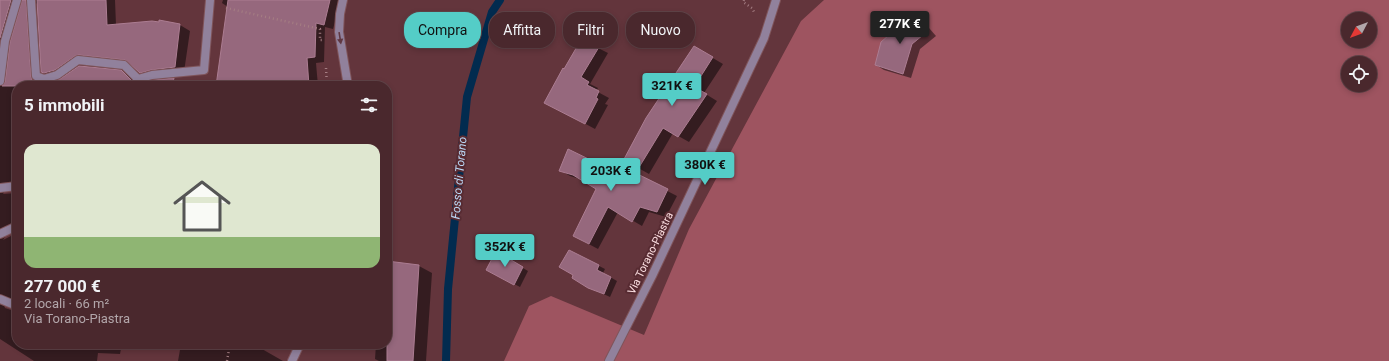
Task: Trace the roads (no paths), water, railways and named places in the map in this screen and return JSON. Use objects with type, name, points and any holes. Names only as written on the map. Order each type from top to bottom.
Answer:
[{"type":"street","points":[[0,81],[5,41],[17,0]]},
{"type":"street","points":[[32,0],[36,76],[43,81]]},
{"type":"street","points":[[140,81],[152,75],[204,70],[210,0]]},
{"type":"street","points":[[343,0],[340,14],[339,32],[347,81]]},
{"type":"street","name":"Via Torano-Piastra","points":[[609,361],[652,276],[764,38],[776,0]]},
{"type":"street","points":[[46,81],[78,60],[124,65],[135,81]]},
{"type":"street","points":[[0,188],[12,187]]},
{"type":"street","points":[[0,234],[12,228]]},
{"type":"street","points":[[0,299],[12,304]]},
{"type":"street","points":[[292,361],[298,349]]},
{"type":"waterway","name":"Fosso di Torano","points":[[446,361],[448,289],[467,97],[492,12],[500,0]]}]
